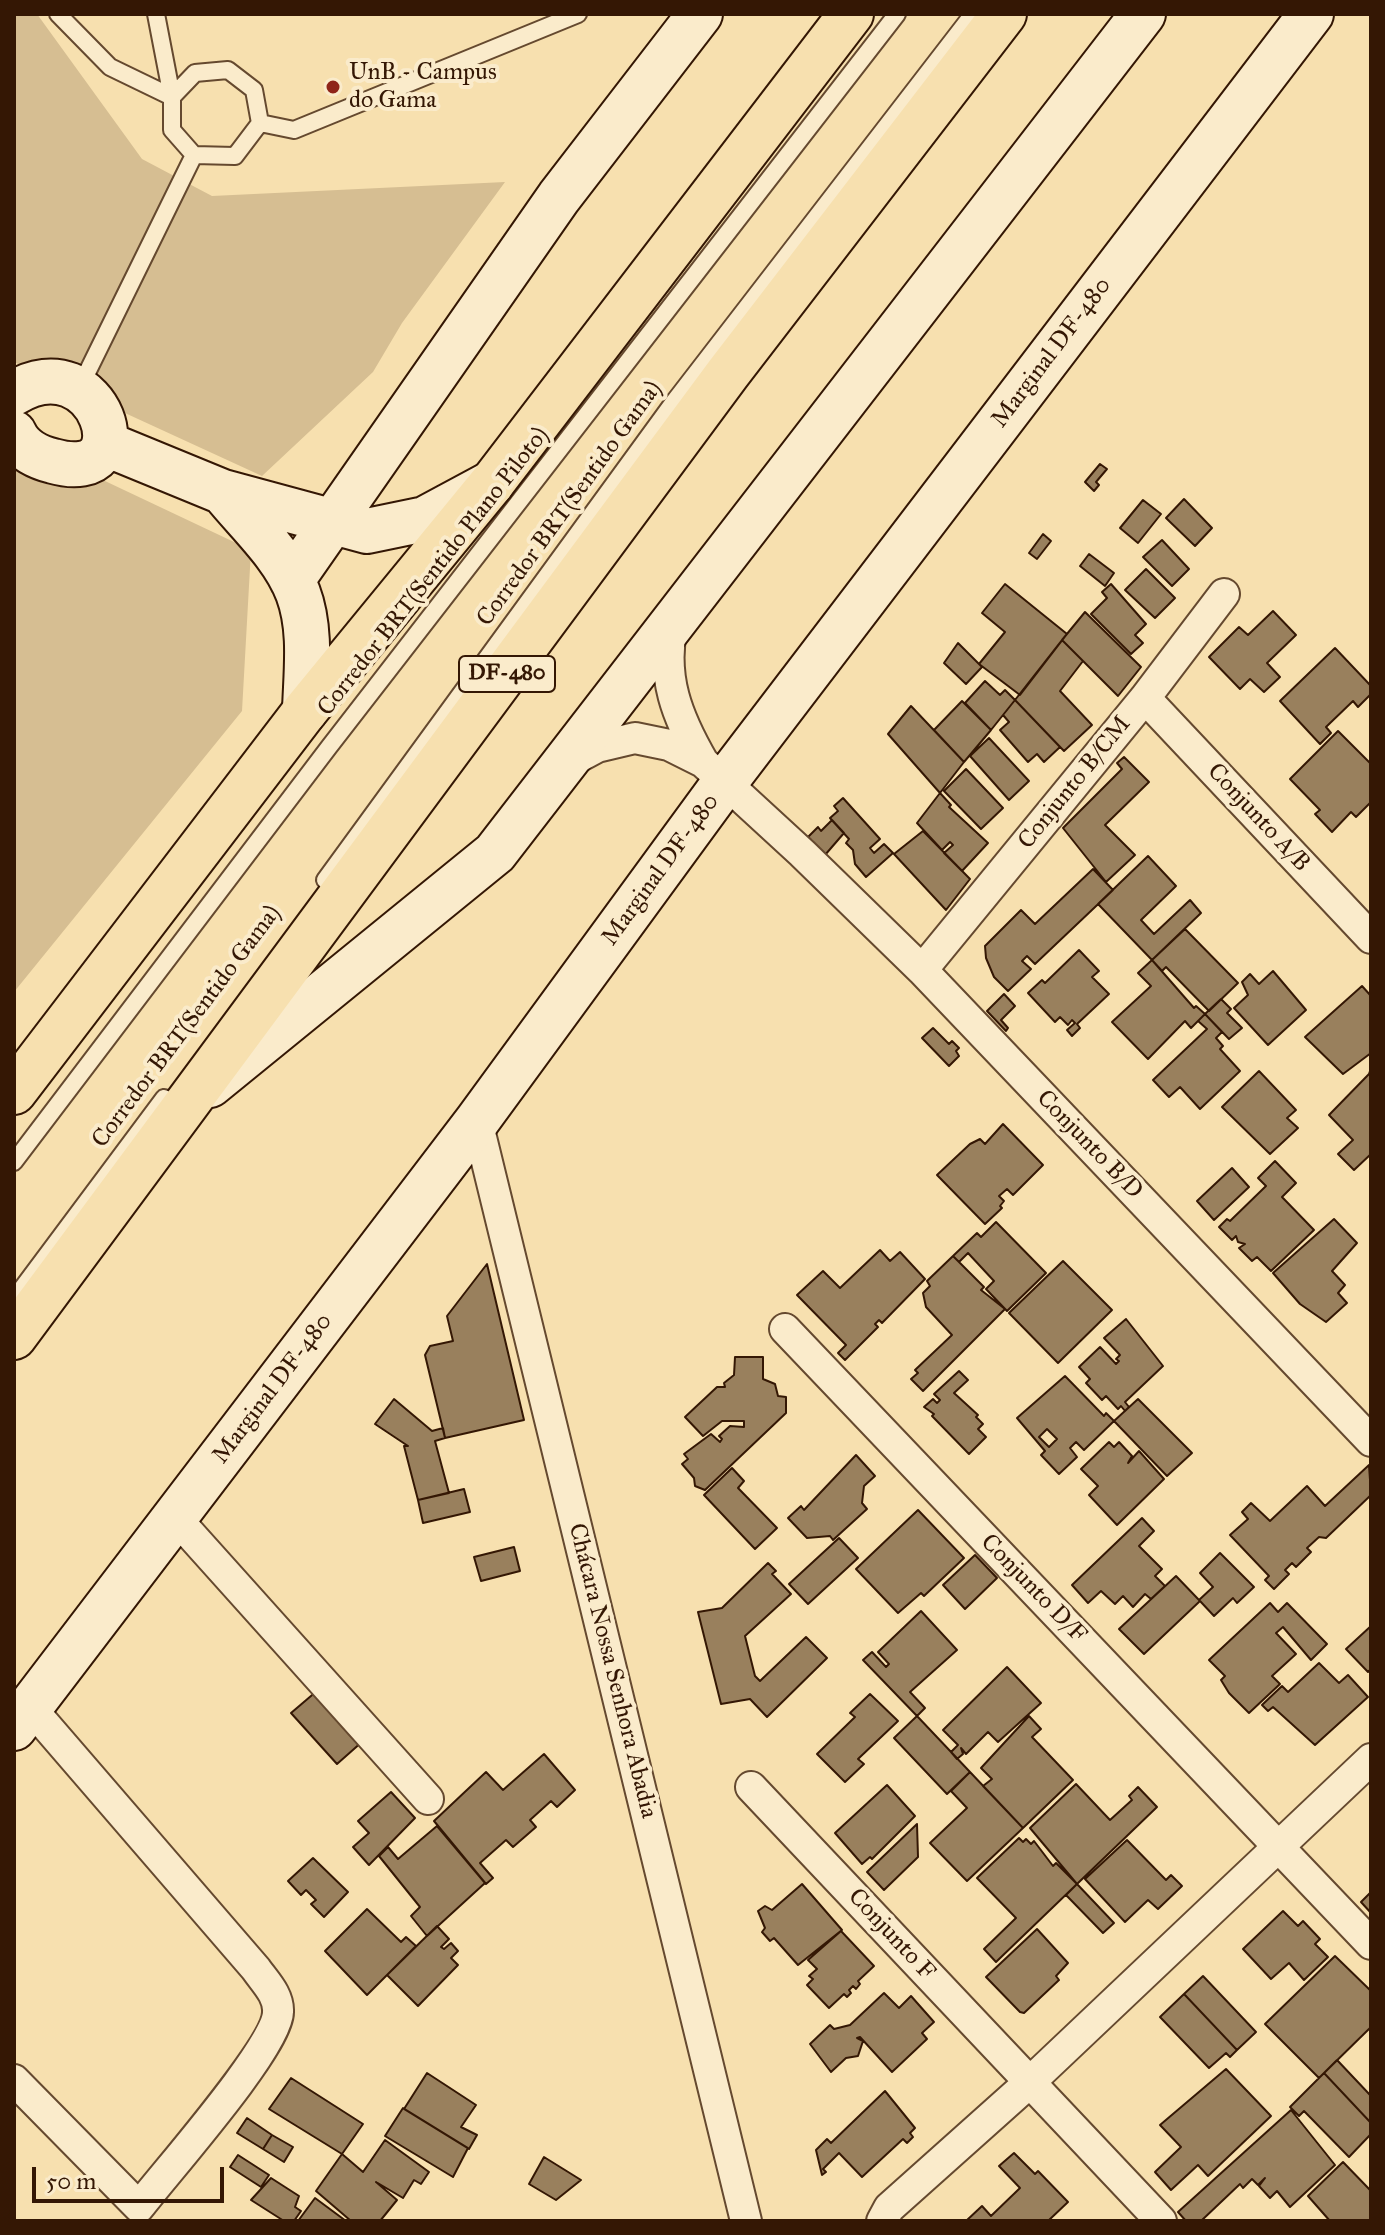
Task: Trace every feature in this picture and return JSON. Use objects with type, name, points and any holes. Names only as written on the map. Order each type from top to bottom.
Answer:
[{"type":"main road","points":[[14,1092],[305,711],[492,483],[851,14]]},
{"type":"main road","name":"DF-480","points":[[14,1337],[184,1091],[1004,14]]},
{"type":"street","points":[[292,580],[559,197],[700,14]]},
{"type":"street","points":[[1084,89],[1106,14]]},
{"type":"street","points":[[184,1091],[495,853],[1143,14]]},
{"type":"street","name":"Marginal DF-480","points":[[22,1718],[477,1121],[714,772],[1311,14]]},
{"type":"street","points":[[14,433],[34,455],[65,465],[93,458],[106,444],[107,429],[101,412],[79,390],[58,382],[21,384]]},
{"type":"street","points":[[106,444],[223,492],[367,531],[395,528],[436,513],[492,483]]},
{"type":"street","points":[[223,492],[292,580],[303,613],[307,642],[305,711]]},
{"type":"street","name":"Conjunto B/CM","points":[[922,970],[1145,698],[1224,594]]},
{"type":"street","points":[[673,620],[667,662],[672,695],[682,723],[714,772]]},
{"type":"street","name":"Conjunto A/B","points":[[1145,698],[1371,938]]},
{"type":"street","points":[[566,764],[597,747],[635,738],[669,745],[714,772]]},
{"type":"street","name":"Conjunto B/D","points":[[714,772],[922,970],[1371,1441]]},
{"type":"street","name":"Chácara Nossa Senhora Abadia","points":[[477,1121],[746,2221]]},
{"type":"street","name":"Conjunto D/F","points":[[785,1329],[1371,1944]]},
{"type":"street","points":[[175,1517],[428,1799]]},
{"type":"street","points":[[14,2080],[139,2207],[261,2050],[274,2029],[278,2006],[256,1969],[22,1718]]},
{"type":"street","points":[[882,2221],[889,2208],[1030,2082],[1371,1759]]},
{"type":"street","name":"Conjunto F","points":[[751,1787],[1161,2221]]},
{"type":"lane","points":[[58,14],[110,67],[172,97]]},
{"type":"lane","points":[[156,14],[172,97],[172,130],[194,155],[235,156],[260,123],[254,90],[228,70],[195,73],[172,97]]},
{"type":"lane","name":"Corredor BRT(Sentido Plano Piloto)","points":[[14,1162],[329,747],[897,14]]},
{"type":"lane","name":"Corredor BRT(Sentido Gama)","points":[[316,893],[673,403],[973,14]]},
{"type":"lane","points":[[260,123],[294,130],[567,16]]},
{"type":"lane","points":[[79,390],[194,155]]},
{"type":"lane","name":"Corredor BRT(Sentido Gama)","points":[[14,1299],[184,1091]]},
{"type":"shaded area","points":[[14,14],[37,14],[142,159],[212,196],[505,182],[402,323],[373,372],[262,476],[14,362]]},
{"type":"shaded area","points":[[14,438],[251,550],[242,711],[14,992]]},
{"type":"building","points":[[1100,464],[1107,469],[1096,482],[1099,485],[1094,491],[1085,482]]},
{"type":"building","points":[[1184,499],[1212,528],[1195,546],[1166,518]]},
{"type":"building","points":[[1143,500],[1161,514],[1138,543],[1120,528]]},
{"type":"building","points":[[1043,534],[1051,541],[1037,559],[1029,553]]},
{"type":"building","points":[[1162,540],[1189,569],[1172,586],[1143,557]]},
{"type":"building","points":[[1089,554],[1114,573],[1105,586],[1080,566]]},
{"type":"building","points":[[1146,569],[1175,598],[1155,618],[1125,590]]},
{"type":"building","points":[[1005,584],[1067,634],[1020,695],[979,664],[1005,632],[982,613]]},
{"type":"building","points":[[1111,584],[1146,624],[1135,635],[1143,643],[1131,654],[1091,614],[1107,598],[1102,592]]},
{"type":"building","points":[[1273,611],[1296,635],[1267,663],[1280,677],[1264,692],[1250,679],[1240,689],[1209,657],[1239,627],[1248,635]]},
{"type":"building","points":[[1085,612],[1141,667],[1118,696],[1062,640]]},
{"type":"building","points":[[1062,640],[1083,661],[1060,691],[1092,725],[1064,751],[1015,700]]},
{"type":"building","points":[[958,643],[982,667],[966,684],[944,663]]},
{"type":"building","points":[[1335,648],[1371,686],[1371,694],[1358,707],[1353,701],[1326,727],[1331,733],[1320,744],[1280,701]]},
{"type":"building","points":[[985,681],[1000,695],[1005,690],[1015,700],[991,730],[965,703]]},
{"type":"building","points":[[1015,700],[1060,747],[1044,762],[1037,754],[1028,762],[1000,730],[1009,722],[1003,715]]},
{"type":"building","points":[[962,701],[991,730],[964,762],[934,730]]},
{"type":"building","points":[[911,706],[964,762],[940,793],[888,734]]},
{"type":"building","points":[[1338,731],[1371,764],[1371,802],[1356,817],[1351,812],[1332,832],[1315,814],[1320,810],[1290,779]]},
{"type":"building","points":[[989,738],[1029,781],[1009,800],[970,756]]},
{"type":"building","points":[[1124,757],[1149,782],[1105,825],[1135,855],[1106,882],[1063,828],[1122,769],[1117,763]]},
{"type":"building","points":[[966,769],[1003,808],[981,829],[944,791]]},
{"type":"building","points":[[940,793],[951,805],[949,807],[988,843],[962,871],[944,853],[953,845],[950,842],[942,850],[917,823]]},
{"type":"building","points":[[843,798],[880,839],[870,848],[874,853],[884,844],[893,853],[866,877],[855,864],[853,850],[846,843],[849,839],[830,818],[838,811],[834,806]]},
{"type":"building","points":[[832,820],[844,833],[825,855],[790,859],[811,840],[808,837],[818,827],[821,831]]},
{"type":"building","points":[[923,831],[970,879],[946,910],[894,854]]},
{"type":"building","points":[[1148,856],[1176,886],[1141,920],[1154,934],[1190,900],[1201,913],[1152,960],[1098,904]]},
{"type":"building","points":[[1093,869],[1113,890],[1035,964],[1027,956],[1022,961],[1031,969],[1008,991],[994,977],[985,946],[1021,910],[1035,924]]},
{"type":"building","points":[[1185,929],[1238,983],[1209,1011],[1166,967],[1162,971],[1152,960]]},
{"type":"building","points":[[1079,950],[1099,971],[1092,977],[1109,994],[1077,1024],[1080,1028],[1072,1036],[1067,1030],[1075,1023],[1072,1020],[1068,1025],[1060,1017],[1055,1022],[1028,993],[1042,980],[1045,983]]},
{"type":"building","points":[[1152,960],[1194,1008],[1196,1006],[1205,1014],[1191,1028],[1185,1021],[1148,1059],[1112,1022],[1151,986],[1138,973]]},
{"type":"building","points":[[1273,971],[1306,1010],[1268,1045],[1234,1008],[1248,995],[1242,982],[1250,974],[1259,984]]},
{"type":"building","points":[[1362,986],[1371,996],[1371,1053],[1343,1074],[1305,1037]]},
{"type":"building","points":[[1004,994],[1015,1006],[1001,1020],[1008,1028],[1006,1031],[987,1011]]},
{"type":"building","points":[[1221,999],[1231,1009],[1227,1013],[1242,1028],[1229,1039],[1205,1014]]},
{"type":"building","points":[[1205,1014],[1222,1032],[1216,1038],[1223,1046],[1220,1049],[1240,1071],[1200,1109],[1180,1087],[1169,1097],[1153,1080],[1207,1029],[1198,1021]]},
{"type":"building","points":[[933,1028],[949,1044],[952,1041],[959,1048],[956,1051],[959,1056],[949,1066],[922,1038]]},
{"type":"building","points":[[1371,1068],[1371,1154],[1354,1170],[1338,1154],[1353,1140],[1329,1115],[1369,1074]]},
{"type":"building","points":[[1259,1071],[1296,1110],[1287,1118],[1298,1128],[1270,1154],[1222,1107]]},
{"type":"building","points":[[1003,1124],[1043,1165],[1013,1195],[1007,1189],[999,1196],[1004,1201],[1000,1206],[1002,1208],[985,1224],[937,1175],[970,1144],[980,1139],[985,1144]]},
{"type":"building","points":[[1275,1161],[1296,1183],[1282,1197],[1314,1230],[1271,1271],[1257,1257],[1252,1261],[1239,1248],[1245,1244],[1238,1242],[1236,1236],[1232,1240],[1219,1227],[1227,1219],[1230,1221],[1266,1186],[1258,1178]]},
{"type":"building","points":[[1232,1168],[1249,1187],[1214,1220],[1197,1201]]},
{"type":"building","points":[[1334,1219],[1357,1243],[1332,1271],[1345,1285],[1338,1293],[1347,1303],[1326,1322],[1300,1304],[1273,1273]]},
{"type":"building","points":[[996,1222],[1046,1273],[1007,1311],[986,1289],[994,1281],[968,1253],[959,1262],[953,1256],[977,1233],[981,1237]]},
{"type":"building","points":[[880,1250],[890,1261],[900,1252],[925,1279],[882,1323],[879,1320],[875,1324],[878,1327],[845,1360],[838,1353],[846,1345],[797,1295],[823,1271],[840,1288]]},
{"type":"building","points":[[953,1256],[984,1287],[981,1290],[1005,1309],[923,1391],[911,1379],[918,1373],[915,1370],[952,1335],[926,1307],[923,1293],[930,1286],[927,1281]]},
{"type":"building","points":[[1063,1261],[1112,1310],[1058,1363],[1009,1313]]},
{"type":"building","points":[[487,1264],[524,1420],[445,1438],[425,1355],[430,1346],[453,1341],[447,1316]]},
{"type":"building","points":[[1126,1319],[1163,1366],[1125,1402],[1129,1407],[1125,1411],[1121,1406],[1118,1409],[1106,1396],[1102,1400],[1086,1383],[1090,1379],[1079,1367],[1100,1347],[1116,1364],[1119,1361],[1116,1359],[1120,1355],[1104,1338]]},
{"type":"building","points":[[735,1357],[763,1357],[763,1379],[775,1384],[778,1396],[786,1397],[786,1413],[705,1490],[695,1486],[694,1478],[682,1464],[688,1459],[684,1454],[711,1434],[720,1442],[722,1439],[719,1436],[730,1426],[744,1427],[744,1421],[722,1421],[703,1436],[685,1417],[717,1387],[725,1387],[724,1383],[734,1375]]},
{"type":"building","points":[[959,1371],[968,1380],[954,1393],[978,1415],[976,1417],[983,1424],[978,1429],[986,1437],[969,1454],[924,1407],[933,1399],[937,1403],[940,1400],[934,1394]]},
{"type":"building","points":[[1065,1376],[1104,1416],[1106,1413],[1114,1421],[1084,1450],[1076,1442],[1070,1448],[1077,1457],[1059,1474],[1041,1455],[1045,1451],[1017,1418]],"holes":[[[1047,1429],[1057,1439],[1049,1447],[1039,1437]]]},
{"type":"building","points":[[394,1399],[432,1431],[443,1428],[445,1438],[435,1441],[449,1493],[418,1500],[404,1446],[408,1446],[375,1424]]},
{"type":"building","points":[[1138,1399],[1192,1453],[1167,1476],[1114,1421]]},
{"type":"building","points":[[1109,1442],[1114,1447],[1119,1442],[1132,1456],[1128,1463],[1139,1451],[1164,1479],[1117,1525],[1089,1495],[1098,1486],[1081,1469]]},
{"type":"building","points":[[856,1455],[875,1476],[864,1486],[862,1503],[867,1509],[833,1540],[830,1536],[807,1538],[788,1518],[801,1506],[804,1510]]},
{"type":"building","points":[[1369,1465],[1371,1495],[1326,1538],[1319,1537],[1307,1548],[1311,1552],[1296,1567],[1292,1563],[1285,1570],[1289,1574],[1274,1589],[1265,1580],[1269,1576],[1230,1535],[1248,1519],[1242,1512],[1251,1503],[1270,1521],[1307,1486],[1325,1506]]},
{"type":"building","points":[[732,1468],[744,1481],[738,1488],[777,1528],[755,1549],[704,1495]]},
{"type":"building","points":[[464,1489],[470,1512],[423,1523],[418,1500]]},
{"type":"building","points":[[918,1510],[964,1558],[924,1596],[921,1593],[898,1613],[856,1569]]},
{"type":"building","points":[[1142,1518],[1154,1531],[1139,1546],[1162,1569],[1155,1576],[1165,1586],[1151,1599],[1145,1594],[1133,1607],[1123,1596],[1115,1604],[1101,1591],[1088,1603],[1072,1585]]},
{"type":"building","points":[[839,1538],[858,1558],[808,1604],[789,1584]]},
{"type":"building","points":[[514,1547],[520,1571],[481,1581],[474,1557]]},
{"type":"building","points":[[1220,1553],[1254,1587],[1237,1603],[1233,1598],[1214,1616],[1200,1601],[1144,1654],[1119,1629],[1176,1576],[1199,1600],[1213,1587],[1200,1573]]},
{"type":"building","points":[[975,1555],[997,1578],[965,1609],[943,1585]]},
{"type":"building","points":[[768,1563],[776,1571],[772,1574],[791,1594],[745,1636],[755,1676],[760,1681],[806,1637],[827,1658],[767,1717],[750,1699],[721,1704],[698,1612],[722,1608]]},
{"type":"building","points":[[1270,1603],[1278,1612],[1287,1603],[1327,1644],[1311,1660],[1283,1627],[1276,1633],[1296,1654],[1272,1676],[1280,1684],[1249,1713],[1229,1693],[1221,1680],[1225,1676],[1209,1660]]},
{"type":"building","points":[[921,1611],[957,1650],[910,1692],[925,1708],[917,1716],[863,1660],[872,1652],[886,1667],[889,1664],[878,1652]]},
{"type":"building","points":[[1371,1626],[1371,1669],[1368,1672],[1346,1649]]},
{"type":"building","points":[[1319,1663],[1339,1683],[1348,1675],[1368,1697],[1315,1745],[1273,1707],[1268,1711],[1262,1705],[1282,1686],[1288,1692]]},
{"type":"building","points":[[1007,1667],[1041,1703],[998,1742],[988,1732],[966,1754],[961,1748],[963,1754],[957,1759],[951,1752],[958,1745],[943,1730]]},
{"type":"building","points":[[318,1690],[363,1741],[337,1764],[291,1713]]},
{"type":"building","points":[[870,1694],[898,1721],[858,1759],[864,1764],[845,1782],[817,1754],[855,1717],[850,1713]]},
{"type":"building","points":[[917,1716],[970,1772],[947,1794],[894,1738]]},
{"type":"building","points":[[1029,1716],[1041,1729],[1032,1737],[1073,1780],[1023,1828],[983,1786],[992,1779],[981,1768]]},
{"type":"building","points":[[544,1754],[575,1790],[557,1807],[551,1801],[530,1820],[536,1827],[513,1847],[506,1840],[480,1863],[493,1878],[486,1884],[434,1821],[486,1772],[503,1790]]},
{"type":"building","points":[[970,1772],[1023,1828],[967,1881],[930,1843],[967,1808],[951,1791]]},
{"type":"building","points":[[1076,1784],[1110,1820],[1132,1800],[1129,1796],[1138,1787],[1157,1807],[1077,1884],[1030,1828]]},
{"type":"building","points":[[887,1785],[915,1816],[872,1859],[870,1857],[862,1864],[835,1833]]},
{"type":"building","points":[[391,1792],[415,1818],[369,1865],[353,1847],[369,1833],[358,1821]]},
{"type":"building","points":[[917,1824],[918,1857],[884,1890],[867,1872]]},
{"type":"building","points":[[437,1826],[485,1883],[427,1936],[411,1916],[420,1907],[379,1856],[388,1847],[398,1859]]},
{"type":"building","points":[[1019,1838],[1031,1844],[1034,1841],[1053,1866],[1056,1863],[1077,1884],[996,1962],[984,1949],[1016,1918],[977,1878]]},
{"type":"building","points":[[1127,1840],[1166,1880],[1171,1875],[1182,1886],[1158,1909],[1148,1900],[1125,1922],[1085,1879]]},
{"type":"building","points":[[313,1858],[348,1892],[324,1917],[311,1904],[316,1900],[306,1890],[301,1895],[288,1881]]},
{"type":"building","points":[[802,1884],[842,1930],[798,1965],[774,1938],[770,1941],[762,1932],[765,1928],[758,1911],[765,1906],[772,1910]]},
{"type":"building","points":[[1077,1884],[1114,1923],[1103,1933],[1066,1895]]},
{"type":"building","points":[[1371,1892],[1371,1913],[1361,1902]]},
{"type":"building","points":[[367,1909],[401,1942],[406,1937],[416,1946],[367,1995],[325,1951]]},
{"type":"building","points":[[1283,1911],[1298,1926],[1303,1921],[1320,1939],[1315,1944],[1328,1957],[1304,1980],[1289,1963],[1271,1979],[1243,1949]]},
{"type":"building","points":[[437,1926],[449,1939],[441,1947],[444,1949],[451,1943],[458,1951],[451,1958],[458,1965],[418,2006],[387,1975]]},
{"type":"building","points":[[1037,1929],[1068,1963],[1056,1976],[1059,1980],[1024,2013],[986,1977]]},
{"type":"building","points":[[841,1931],[874,1966],[858,1981],[860,1984],[856,1989],[853,1986],[847,1997],[844,1994],[829,2008],[807,1985],[813,1979],[809,1976],[817,1969],[808,1960]]},
{"type":"building","points":[[1335,1956],[1371,1991],[1371,2027],[1319,2078],[1265,2024]]},
{"type":"building","points":[[1203,1976],[1256,2032],[1237,2050],[1184,1994]]},
{"type":"building","points":[[884,1993],[899,2008],[911,1996],[934,2022],[922,2033],[927,2039],[892,2072],[860,2037],[857,2038],[863,2041],[858,2056],[846,2058],[831,2072],[810,2044],[830,2025],[834,2029],[850,2025]]},
{"type":"building","points":[[1184,1994],[1237,2050],[1230,2057],[1226,2053],[1209,2068],[1160,2017]]},
{"type":"building","points":[[1337,2060],[1371,2096],[1371,2123],[1324,2073]]},
{"type":"building","points":[[1226,2069],[1271,2116],[1208,2176],[1198,2165],[1171,2190],[1155,2172],[1181,2147],[1160,2125]]},
{"type":"building","points":[[427,2073],[476,2105],[461,2127],[477,2135],[469,2149],[404,2109]]},
{"type":"building","points":[[1324,2073],[1371,2123],[1371,2134],[1349,2157],[1304,2111],[1299,2116],[1290,2107]]},
{"type":"building","points":[[291,2078],[363,2124],[342,2154],[269,2109]]},
{"type":"building","points":[[885,2091],[915,2128],[910,2133],[913,2137],[907,2143],[903,2139],[862,2177],[839,2153],[823,2169],[826,2172],[822,2175],[816,2150],[827,2139],[831,2143]]},
{"type":"building","points":[[403,2108],[468,2148],[453,2177],[385,2136]]},
{"type":"building","points":[[1291,2110],[1335,2165],[1290,2207],[1277,2191],[1270,2198],[1259,2186],[1265,2178],[1258,2185],[1252,2179],[1243,2188],[1240,2184],[1201,2221],[1186,2221],[1178,2212]]},
{"type":"building","points":[[247,2118],[272,2135],[263,2149],[237,2133]]},
{"type":"building","points":[[272,2135],[293,2147],[284,2162],[263,2149]]},
{"type":"building","points":[[385,2140],[429,2172],[421,2184],[414,2180],[403,2198],[376,2182],[397,2200],[380,2221],[351,2221],[316,2191],[342,2154],[363,2172]]},
{"type":"building","points":[[1014,2153],[1035,2174],[1038,2171],[1068,2202],[1048,2221],[966,2221],[982,2206],[991,2216],[1020,2188],[999,2166]]},
{"type":"building","points":[[238,2155],[269,2175],[261,2187],[230,2167]]},
{"type":"building","points":[[544,2157],[581,2180],[556,2200],[529,2184]]},
{"type":"building","points":[[1343,2162],[1371,2191],[1371,2221],[1330,2221],[1308,2196]]},
{"type":"building","points":[[271,2178],[299,2196],[295,2207],[301,2211],[294,2221],[284,2221],[251,2200]]},
{"type":"building","points":[[315,2198],[346,2221],[298,2221]]},
{"type":"place","name":"UnB - Campus do Gama","points":[[333,87]]}]
